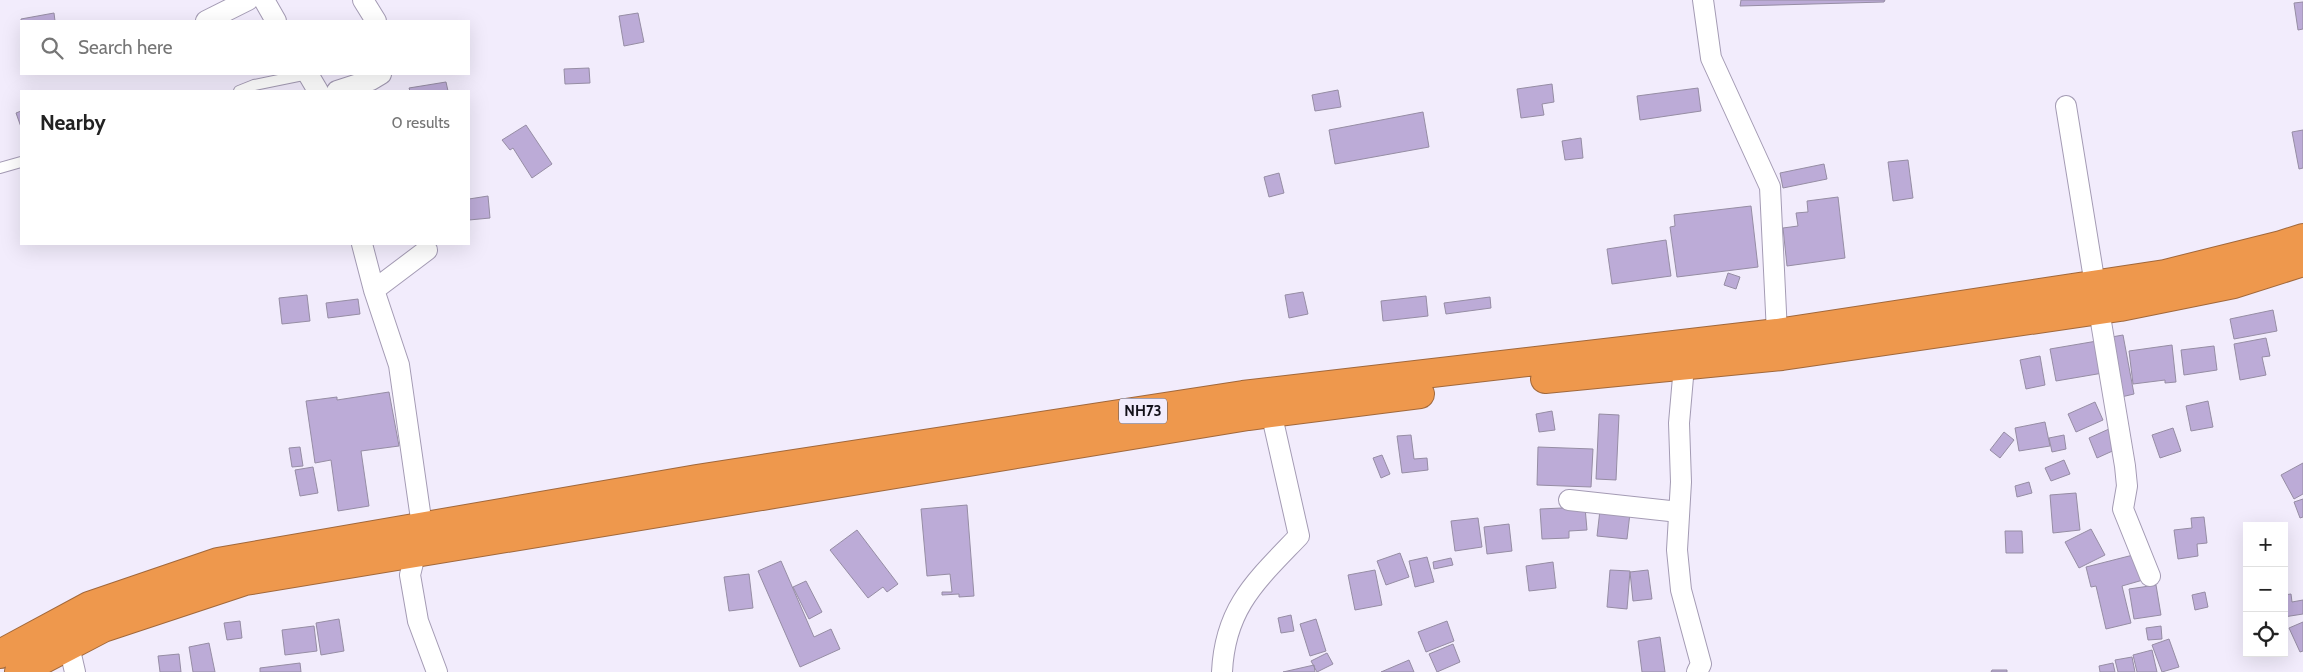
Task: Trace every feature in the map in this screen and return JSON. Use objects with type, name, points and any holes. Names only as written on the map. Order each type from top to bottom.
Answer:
[{"type":"highway","name":"NH73","points":[[19,672],[103,628],[244,581],[1271,412],[1532,380],[1782,356],[2097,298],[2166,274],[2281,246],[2303,238]]},
{"type":"highway","name":"NH73","points":[[0,654],[89,606],[218,562],[697,479],[1243,395],[1777,333],[2234,284],[2303,262]]},
{"type":"street","points":[[208,20],[248,0]]},
{"type":"street","points":[[264,0],[275,20]]},
{"type":"street","points":[[363,0],[375,20]]},
{"type":"street","points":[[1703,0],[1711,58],[1770,187],[1777,333]]},
{"type":"street","points":[[309,75],[317,90]]},
{"type":"street","points":[[340,90],[371,80],[379,75]]},
{"type":"street","points":[[2066,106],[2125,466],[2126,486],[2123,509],[2150,576]]},
{"type":"street","points":[[362,245],[374,290],[399,365],[422,526],[410,575],[418,621],[437,672]]},
{"type":"street","points":[[374,290],[427,250]]},
{"type":"street","points":[[1684,366],[1679,423],[1681,482],[1677,550],[1681,590],[1701,664],[1697,672]]},
{"type":"street","points":[[1222,672],[1234,612],[1253,584],[1299,536],[1271,412]]},
{"type":"street","points":[[1569,500],[1679,512]]},
{"type":"street","points":[[69,646],[75,672]]},
{"type":"lane","points":[[242,90],[254,85],[303,75]]},
{"type":"lane","points":[[0,168],[20,162]]},
{"type":"building","points":[[1741,0],[1885,0],[1884,2],[1740,6]]},
{"type":"building","points":[[2303,2],[2303,29],[2298,30],[2294,3]]},
{"type":"building","points":[[54,13],[55,20],[21,20]]},
{"type":"building","points":[[638,13],[644,42],[624,46],[619,16]]},
{"type":"building","points":[[589,68],[590,83],[565,84],[564,69]]},
{"type":"building","points":[[446,82],[448,90],[410,90],[409,88]]},
{"type":"building","points":[[1552,84],[1554,102],[1542,104],[1544,115],[1521,118],[1517,89]]},
{"type":"building","points":[[1698,88],[1701,111],[1640,120],[1637,96]]},
{"type":"building","points":[[1338,90],[1341,107],[1315,111],[1312,95]]},
{"type":"building","points":[[20,111],[20,124],[16,113]]},
{"type":"building","points":[[1423,112],[1429,147],[1335,164],[1329,130]]},
{"type":"building","points":[[526,125],[552,164],[532,178],[513,148],[510,150],[502,140]]},
{"type":"building","points":[[2303,130],[2303,168],[2299,169],[2292,132]]},
{"type":"building","points":[[1581,138],[1583,158],[1565,160],[1562,141]]},
{"type":"building","points":[[1908,160],[1913,198],[1893,201],[1888,162]]},
{"type":"building","points":[[1824,164],[1827,179],[1783,188],[1780,173]]},
{"type":"building","points":[[1279,173],[1284,193],[1269,197],[1264,177]]},
{"type":"building","points":[[488,196],[490,218],[470,220],[470,199]]},
{"type":"building","points":[[1838,197],[1845,258],[1787,266],[1783,228],[1798,226],[1796,213],[1808,212],[1807,201]]},
{"type":"building","points":[[1751,206],[1758,267],[1677,277],[1670,227],[1675,226],[1674,215]]},
{"type":"building","points":[[1666,240],[1671,276],[1612,284],[1607,249]]},
{"type":"building","points":[[1728,273],[1740,277],[1736,289],[1724,285]]},
{"type":"building","points":[[1303,292],[1308,314],[1289,318],[1285,295]]},
{"type":"building","points":[[307,295],[310,321],[282,324],[279,298]]},
{"type":"building","points":[[1426,296],[1428,316],[1383,321],[1381,301]]},
{"type":"building","points":[[1490,297],[1491,308],[1446,314],[1444,303]]},
{"type":"building","points":[[358,299],[360,314],[328,318],[326,303]]},
{"type":"building","points":[[2273,310],[2277,331],[2234,339],[2230,319]]},
{"type":"building","points":[[2123,335],[2134,394],[2117,398],[2106,338]]},
{"type":"building","points":[[2266,338],[2270,356],[2262,357],[2266,375],[2240,380],[2234,344]]},
{"type":"building","points":[[2097,341],[2103,373],[2056,381],[2050,349]]},
{"type":"building","points":[[2172,345],[2176,382],[2165,383],[2165,380],[2133,384],[2129,351]]},
{"type":"building","points":[[2214,346],[2217,370],[2184,375],[2181,350]]},
{"type":"building","points":[[2040,356],[2045,385],[2026,389],[2020,360]]},
{"type":"building","points":[[389,392],[399,446],[361,451],[369,506],[338,511],[331,460],[315,463],[306,401],[337,397],[337,400]]},
{"type":"building","points":[[2208,401],[2213,427],[2191,431],[2186,406]]},
{"type":"building","points":[[2095,402],[2103,420],[2076,432],[2068,414]]},
{"type":"building","points":[[1552,411],[1555,430],[1539,432],[1536,414]]},
{"type":"building","points":[[1599,414],[1619,415],[1616,480],[1596,479]]},
{"type":"building","points":[[2045,422],[2050,446],[2019,451],[2015,428]]},
{"type":"building","points":[[2173,428],[2181,451],[2160,458],[2152,435]]},
{"type":"building","points":[[2109,429],[2117,449],[2097,458],[2089,438]]},
{"type":"building","points":[[2004,432],[2014,440],[2000,458],[1990,450]]},
{"type":"building","points":[[1411,435],[1414,459],[1427,458],[1428,470],[1402,473],[1397,436]]},
{"type":"building","points":[[2064,435],[2066,449],[2052,452],[2049,438]]},
{"type":"building","points":[[300,447],[303,466],[292,467],[289,448]]},
{"type":"building","points":[[1538,447],[1593,449],[1591,487],[1537,485]]},
{"type":"building","points":[[1382,455],[1390,474],[1381,478],[1373,458]]},
{"type":"building","points":[[2064,460],[2070,474],[2051,481],[2045,468]]},
{"type":"building","points":[[2303,463],[2303,494],[2294,499],[2281,475]]},
{"type":"building","points":[[313,467],[318,493],[300,496],[295,470]]},
{"type":"building","points":[[2029,482],[2032,493],[2017,497],[2015,486]]},
{"type":"building","points":[[2076,493],[2080,530],[2053,533],[2050,495]]},
{"type":"building","points":[[2303,499],[2303,517],[2300,518],[2294,502]]},
{"type":"building","points":[[967,505],[974,596],[959,597],[959,594],[942,595],[942,592],[952,592],[950,574],[927,576],[921,509]]},
{"type":"building","points":[[1585,507],[1587,530],[1569,531],[1569,538],[1542,539],[1540,509]]},
{"type":"building","points":[[1600,510],[1630,513],[1627,539],[1597,536]]},
{"type":"building","points":[[2204,517],[2207,543],[2197,544],[2198,556],[2178,559],[2174,530],[2192,528],[2191,518]]},
{"type":"building","points":[[1478,518],[1482,547],[1455,551],[1451,521]]},
{"type":"building","points":[[1509,524],[1512,551],[1487,554],[1484,527]]},
{"type":"building","points":[[2091,529],[2105,555],[2079,568],[2065,542]]},
{"type":"building","points":[[857,530],[898,584],[887,592],[883,587],[868,598],[830,550]]},
{"type":"building","points":[[2005,531],[2022,531],[2023,553],[2006,553]]},
{"type":"building","points":[[1400,553],[1409,577],[1386,585],[1377,561]]},
{"type":"building","points":[[2137,554],[2143,580],[2122,586],[2131,623],[2106,629],[2096,586],[2091,587],[2086,567]]},
{"type":"building","points":[[1427,557],[1434,582],[1415,587],[1409,561]]},
{"type":"building","points":[[1451,558],[1453,565],[1434,569],[1433,562]]},
{"type":"building","points":[[781,561],[814,637],[831,629],[840,649],[800,667],[758,571]]},
{"type":"building","points":[[1553,562],[1556,588],[1529,591],[1526,566]]},
{"type":"building","points":[[1375,570],[1382,605],[1355,610],[1348,575]]},
{"type":"building","points":[[1610,570],[1630,571],[1627,609],[1607,607]]},
{"type":"building","points":[[1648,570],[1652,599],[1633,601],[1630,572]]},
{"type":"building","points":[[749,574],[753,608],[729,611],[724,577]]},
{"type":"building","points":[[806,581],[822,612],[809,619],[793,587]]},
{"type":"building","points":[[2156,585],[2161,615],[2134,619],[2129,589]]},
{"type":"building","points":[[2205,592],[2208,607],[2195,610],[2192,595]]},
{"type":"building","points":[[2288,594],[2291,594],[2292,602],[2303,600],[2303,614],[2288,616]]},
{"type":"building","points":[[1291,615],[1294,631],[1281,633],[1278,618]]},
{"type":"building","points":[[339,619],[344,651],[321,655],[316,623]]},
{"type":"building","points":[[1316,619],[1326,651],[1310,656],[1300,624]]},
{"type":"building","points":[[240,621],[242,638],[227,640],[224,623]]},
{"type":"building","points":[[1447,621],[1454,641],[1426,652],[1418,632]]},
{"type":"building","points":[[2303,622],[2303,651],[2300,652],[2289,628]]},
{"type":"building","points":[[314,626],[317,651],[285,655],[282,630]]},
{"type":"building","points":[[2161,626],[2162,639],[2148,640],[2146,628]]},
{"type":"building","points":[[1660,637],[1665,672],[1642,672],[1638,641]]},
{"type":"building","points":[[2169,639],[2179,667],[2162,672],[2152,645]]},
{"type":"building","points":[[209,643],[215,672],[193,672],[189,647]]},
{"type":"building","points":[[1453,644],[1460,662],[1437,672],[1429,654]]},
{"type":"building","points":[[2152,650],[2157,672],[2137,672],[2133,655]]},
{"type":"building","points":[[1327,653],[1333,664],[1317,672],[1311,661]]},
{"type":"building","points":[[179,654],[181,672],[160,672],[158,656]]},
{"type":"building","points":[[2132,657],[2135,672],[2118,672],[2115,660]]},
{"type":"building","points":[[1409,660],[1414,672],[1381,672]]},
{"type":"building","points":[[300,663],[301,672],[260,672],[260,668]]},
{"type":"building","points":[[2113,663],[2115,672],[2100,672],[2099,666]]},
{"type":"building","points":[[1314,665],[1315,672],[1283,672]]},
{"type":"building","points":[[1992,670],[2007,670],[2007,672],[1991,672]]}]
